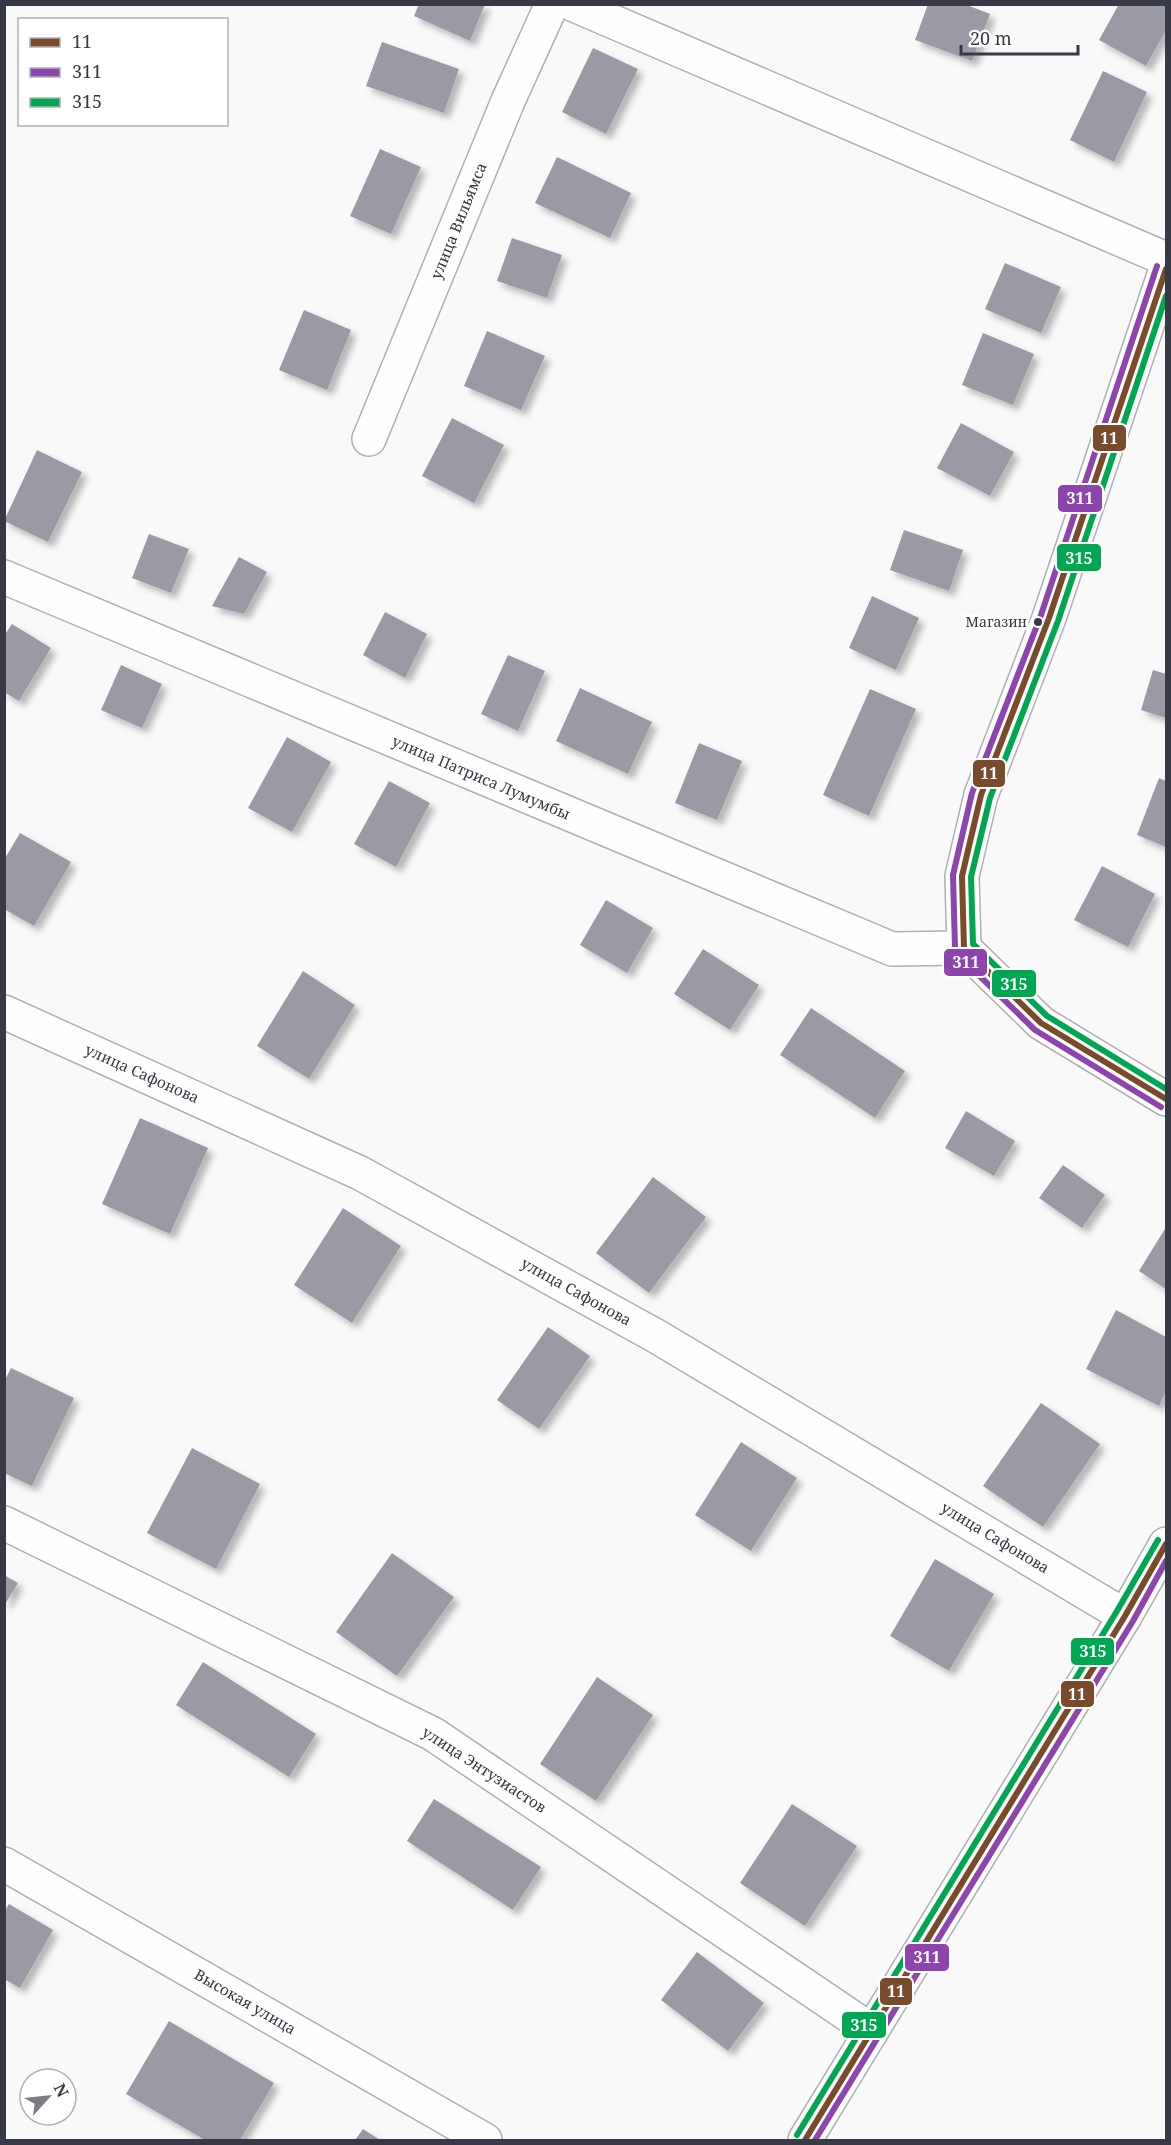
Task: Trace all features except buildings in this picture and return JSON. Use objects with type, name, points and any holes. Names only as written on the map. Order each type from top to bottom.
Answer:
[{"type":"street","name":"улица Вильямса","points":[[369,439],[508,100],[552,4]]},
{"type":"street","points":[[572,4],[1167,259]]},
{"type":"street","points":[[1167,269],[1049,618],[981,795],[962,876],[964,948],[1041,1023],[1167,1099]]},
{"type":"street","name":"улица Патриса Лумумбы","points":[[4,577],[892,949],[964,948]]},
{"type":"street","name":"улица Сафонова","points":[[4,1011],[360,1173],[656,1336],[1125,1616]]},
{"type":"street","name":"улица Энтузиастов","points":[[4,1523],[433,1734],[872,2031]]},
{"type":"street","points":[[805,2140],[1167,1544]]},
{"type":"street","name":"Высокая улица","points":[[4,1864],[485,2140]]},
{"type":"transit line","name":"311","points":[[1157,266],[1041,615],[972,793],[953,875],[957,954],[1035,1030],[1161,1107]]},
{"type":"transit line","name":"11","points":[[964,948],[962,876],[981,795],[1049,618],[1166,269]]},
{"type":"transit line","name":"315","points":[[1166,296],[1058,621],[990,798],[971,877],[973,944],[1047,1016],[1166,1089]]},
{"type":"transit line","name":"11","points":[[964,948],[1041,1023],[1166,1099]]},
{"type":"transit line","name":"315","points":[[797,2135],[1158,1540]]},
{"type":"transit line","name":"11","points":[[805,2140],[1125,1616],[1166,1544]]},
{"type":"transit line","name":"311","points":[[815,2140],[1133,1621],[1166,1561]]},
{"type":"place","name":"Магазин","points":[[1038,622]]}]
